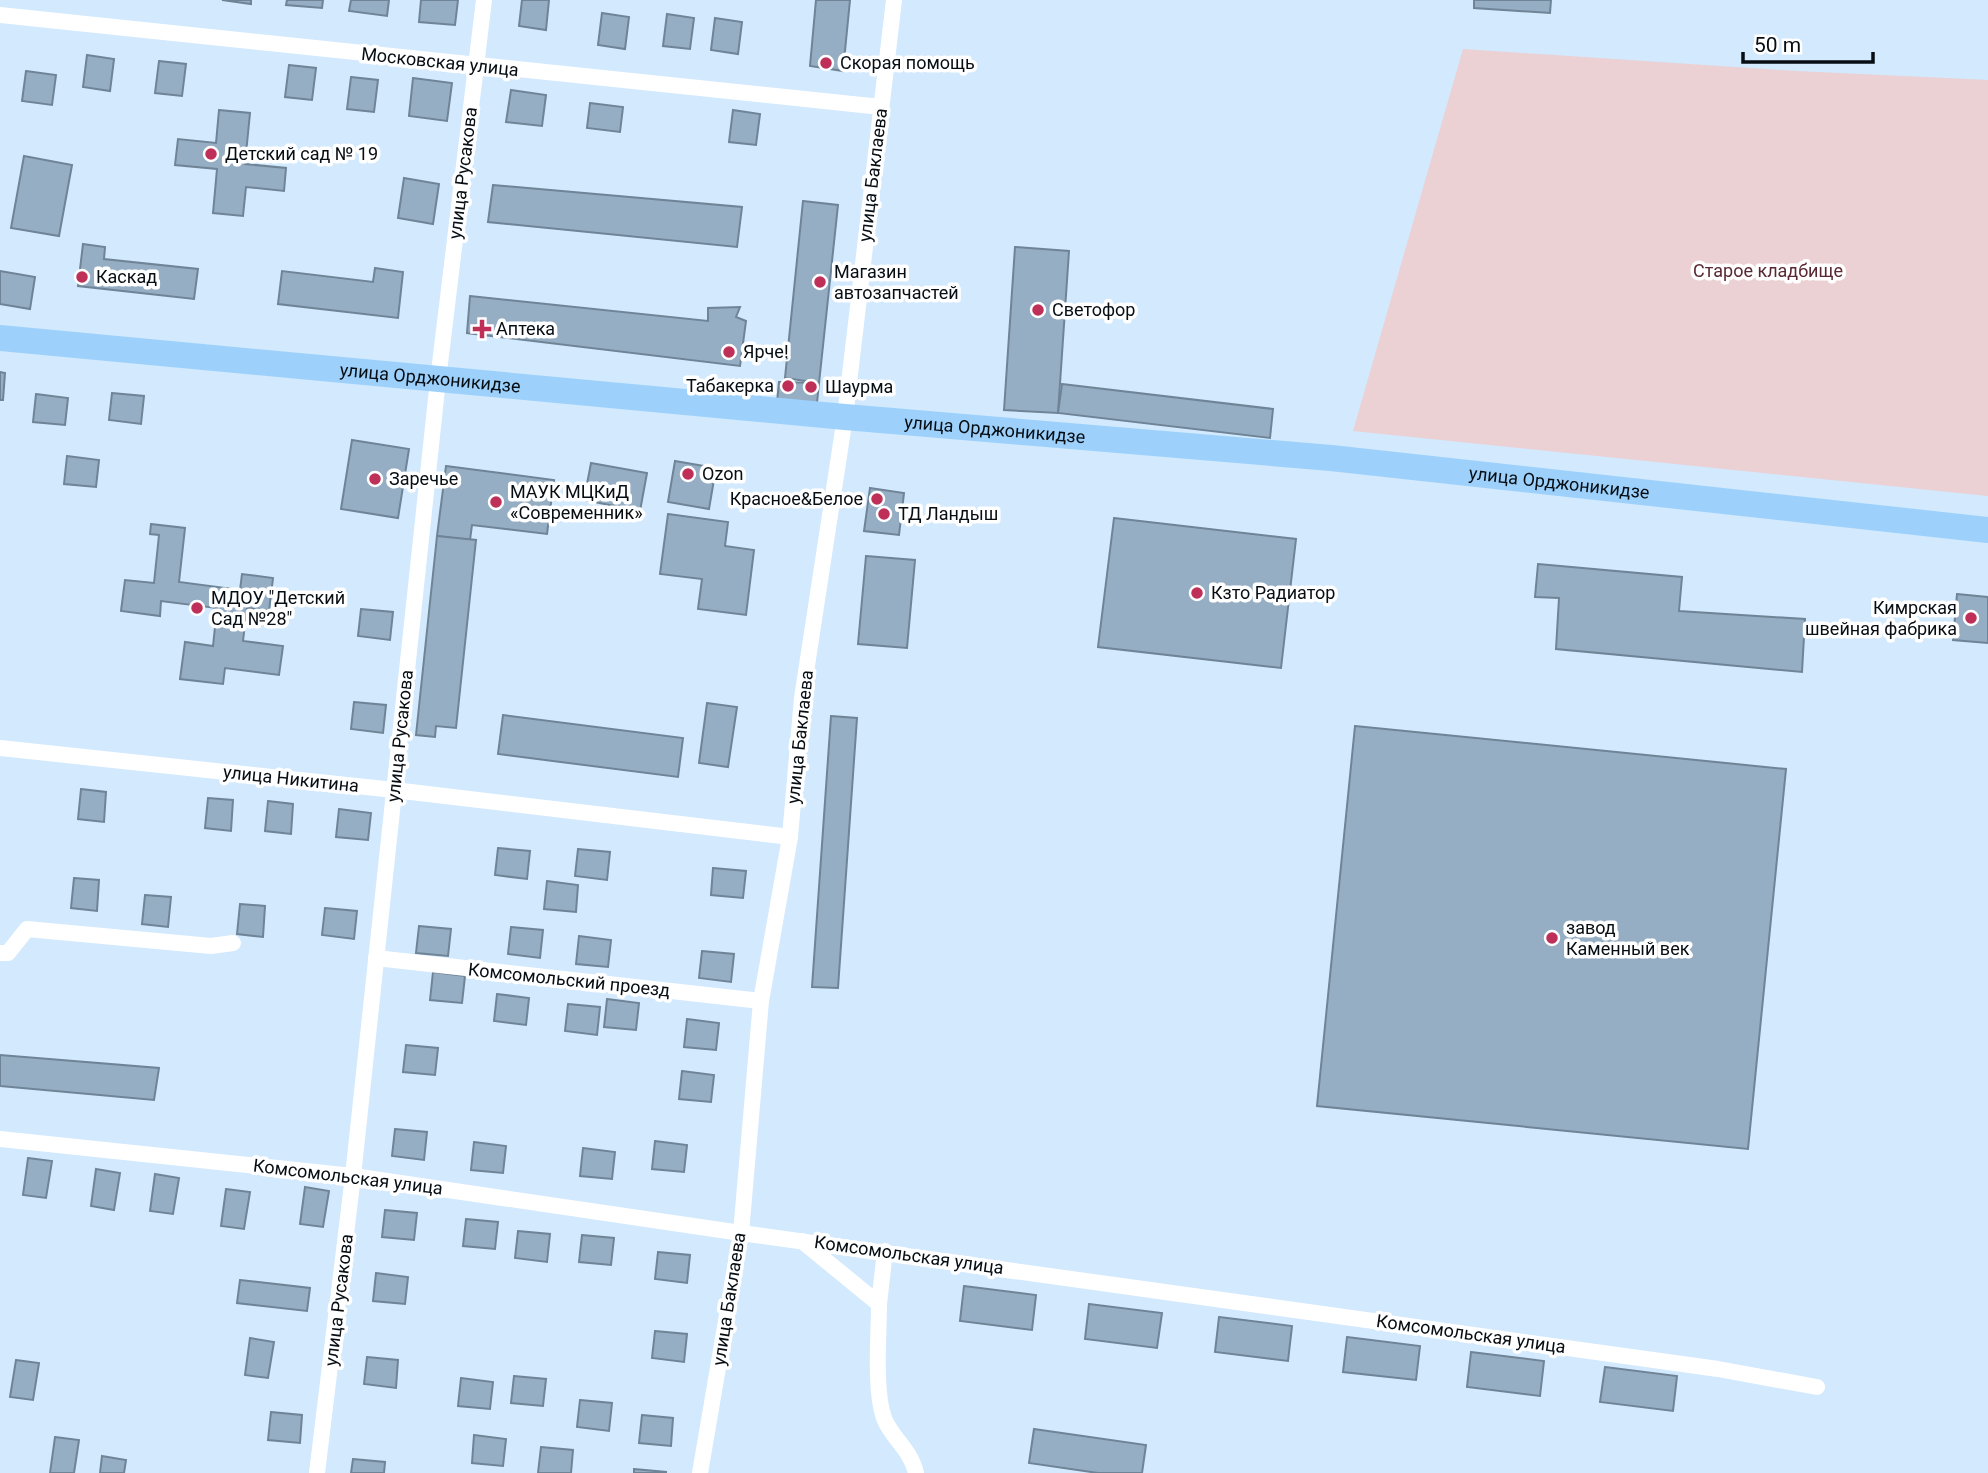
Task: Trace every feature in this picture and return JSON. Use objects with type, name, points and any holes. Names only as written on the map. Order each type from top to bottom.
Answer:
[{"type":"main road","name":"улица Орджоникидзе","points":[[0,338],[845,417],[1331,458],[1988,530]]},
{"type":"street","name":"улица Русакова","points":[[317,1473],[354,1176],[439,380],[484,0]]},
{"type":"street","name":"улица Баклаева","points":[[700,1473],[741,1233],[761,1001],[790,837],[802,698],[845,417],[894,0]]},
{"type":"street","name":"Московская улица","points":[[0,15],[881,107]]},
{"type":"street","name":"улица Никитина","points":[[0,748],[394,790],[790,837]]},
{"type":"street","points":[[0,953],[8,953],[27,929],[211,946],[233,943]]},
{"type":"street","name":"Комсомольский проезд","points":[[376,958],[761,1001]]},
{"type":"street","name":"Комсомольская улица","points":[[0,1139],[354,1176],[741,1233],[1718,1369],[1817,1387]]},
{"type":"street","points":[[802,1241],[879,1304]]},
{"type":"street","points":[[885,1251],[879,1304],[879,1386],[884,1419],[907,1450],[916,1473]]},
{"type":"green space","name":"Старое кладбище","points":[[1463,49],[1797,71],[1988,80],[1988,496],[1353,431]]},
{"type":"building","points":[[222,0],[251,0],[251,4]]},
{"type":"building","points":[[287,0],[323,0],[322,8],[286,5]]},
{"type":"building","points":[[351,0],[389,0],[387,16],[349,11]]},
{"type":"building","points":[[421,0],[458,0],[455,25],[419,22]]},
{"type":"building","points":[[522,0],[549,0],[546,30],[519,26]]},
{"type":"building","points":[[816,0],[850,0],[843,71],[810,66]]},
{"type":"building","points":[[1474,0],[1551,0],[1550,13],[1474,8]]},
{"type":"building","points":[[602,13],[629,17],[625,49],[598,45]]},
{"type":"building","points":[[667,14],[694,18],[690,49],[663,46]]},
{"type":"building","points":[[715,18],[742,22],[738,54],[711,50]]},
{"type":"building","points":[[87,55],[114,59],[110,91],[83,87]]},
{"type":"building","points":[[159,61],[186,64],[182,96],[155,93]]},
{"type":"building","points":[[289,65],[316,68],[312,100],[285,97]]},
{"type":"building","points":[[26,71],[56,75],[52,105],[22,101]]},
{"type":"building","points":[[351,77],[378,80],[374,112],[347,109]]},
{"type":"building","points":[[413,78],[452,83],[447,121],[409,116]]},
{"type":"building","points":[[511,90],[546,95],[542,126],[506,122]]},
{"type":"building","points":[[590,103],[623,107],[620,132],[587,128]]},
{"type":"building","name":"Детский сад № 19","points":[[219,110],[250,113],[245,164],[286,168],[284,191],[246,187],[243,216],[213,213],[217,169],[175,165],[178,139],[216,143]]},
{"type":"building","points":[[733,110],[760,114],[756,145],[729,142]]},
{"type":"building","points":[[24,156],[72,165],[59,236],[11,228]]},
{"type":"building","points":[[404,178],[439,184],[433,224],[398,218]]},
{"type":"building","points":[[493,185],[742,207],[737,247],[488,222]]},
{"type":"building","points":[[803,201],[838,205],[819,383],[785,378]]},
{"type":"building","points":[[83,244],[105,247],[104,259],[198,269],[194,299],[78,286]]},
{"type":"building","name":"Светофор","points":[[1015,247],[1069,251],[1058,413],[1004,410]]},
{"type":"building","points":[[375,268],[403,272],[398,318],[278,304],[282,271],[373,282]]},
{"type":"building","points":[[0,271],[35,277],[30,309],[0,304]]},
{"type":"building","points":[[470,296],[708,321],[708,308],[740,307],[736,317],[746,321],[740,366],[467,333]]},
{"type":"building","points":[[0,372],[5,373],[3,400],[0,400]]},
{"type":"building","points":[[779,382],[819,383],[817,403],[777,402]]},
{"type":"building","points":[[1062,384],[1273,409],[1270,438],[1058,413]]},
{"type":"building","points":[[112,393],[144,396],[141,424],[109,420]]},
{"type":"building","points":[[36,394],[68,398],[65,425],[33,422]]},
{"type":"building","name":"Заречье","points":[[352,440],[409,449],[398,518],[341,509]]},
{"type":"building","points":[[67,456],[99,460],[96,487],[64,484]]},
{"type":"building","points":[[675,461],[716,468],[709,509],[668,502]]},
{"type":"building","points":[[591,463],[647,473],[640,511],[584,500]]},
{"type":"building","name":"МАУК МЦКиД «Современник»","points":[[446,466],[554,480],[547,534],[472,525],[470,540],[437,536]]},
{"type":"building","name":"ТД Ландыш","points":[[870,488],[904,493],[899,535],[864,531]]},
{"type":"building","points":[[668,514],[728,522],[725,546],[754,550],[746,615],[698,609],[702,579],[660,574]]},
{"type":"building","name":"Кзто Радиатор","points":[[1114,518],[1296,539],[1281,668],[1098,647]]},
{"type":"building","points":[[151,524],[185,528],[179,582],[240,590],[242,574],[273,578],[269,611],[247,608],[243,641],[283,646],[279,675],[225,668],[223,684],[180,679],[185,642],[213,646],[217,608],[161,601],[160,616],[121,611],[125,580],[154,583],[159,535],[150,534]]},
{"type":"building","points":[[437,536],[476,540],[456,728],[436,726],[435,737],[416,735]]},
{"type":"building","points":[[866,556],[915,560],[907,648],[858,644]]},
{"type":"building","points":[[1538,564],[1682,577],[1679,611],[1805,619],[1802,672],[1556,649],[1559,598],[1535,597]]},
{"type":"building","name":"Кимрская швейная фабрика","points":[[1957,594],[1988,597],[1988,643],[1953,640]]},
{"type":"building","points":[[361,609],[393,612],[390,640],[358,636]]},
{"type":"building","points":[[354,702],[386,705],[383,733],[351,729]]},
{"type":"building","points":[[707,703],[737,707],[728,767],[699,763]]},
{"type":"building","points":[[503,715],[683,738],[678,777],[498,754]]},
{"type":"building","points":[[831,716],[857,718],[838,988],[812,987]]},
{"type":"building","name":"завод Каменный век","points":[[1355,726],[1786,769],[1748,1149],[1317,1106]]},
{"type":"building","points":[[81,789],[106,792],[104,822],[78,819]]},
{"type":"building","points":[[208,798],[233,800],[231,831],[205,828]]},
{"type":"building","points":[[268,801],[293,804],[291,834],[265,831]]},
{"type":"building","points":[[339,809],[371,813],[368,840],[336,837]]},
{"type":"building","points":[[498,848],[530,851],[527,879],[495,875]]},
{"type":"building","points":[[578,849],[610,852],[607,880],[575,876]]},
{"type":"building","points":[[713,868],[746,871],[743,898],[711,895]]},
{"type":"building","points":[[74,878],[99,880],[97,911],[71,908]]},
{"type":"building","points":[[547,881],[578,885],[576,912],[544,909]]},
{"type":"building","points":[[145,895],[171,897],[168,927],[142,924]]},
{"type":"building","points":[[240,904],[265,906],[263,937],[237,934]]},
{"type":"building","points":[[325,908],[357,911],[354,939],[322,935]]},
{"type":"building","points":[[419,926],[451,929],[448,956],[416,953]]},
{"type":"building","points":[[511,927],[543,930],[540,958],[508,954]]},
{"type":"building","points":[[579,936],[611,940],[608,967],[576,964]]},
{"type":"building","points":[[702,951],[734,954],[731,982],[699,978]]},
{"type":"building","points":[[433,972],[465,976],[462,1003],[430,1000]]},
{"type":"building","points":[[497,994],[529,998],[526,1025],[494,1021]]},
{"type":"building","points":[[607,999],[639,1003],[636,1030],[604,1027]]},
{"type":"building","points":[[568,1004],[600,1007],[597,1035],[565,1031]]},
{"type":"building","points":[[687,1019],[719,1023],[716,1050],[684,1047]]},
{"type":"building","points":[[406,1045],[438,1048],[435,1075],[403,1072]]},
{"type":"building","points":[[0,1055],[159,1068],[154,1100],[0,1086]]},
{"type":"building","points":[[682,1071],[714,1075],[711,1102],[679,1099]]},
{"type":"building","points":[[395,1129],[427,1132],[424,1160],[392,1156]]},
{"type":"building","points":[[655,1141],[687,1145],[684,1172],[652,1169]]},
{"type":"building","points":[[474,1142],[506,1146],[503,1173],[471,1170]]},
{"type":"building","points":[[583,1148],[615,1152],[612,1179],[580,1176]]},
{"type":"building","points":[[28,1158],[52,1161],[46,1198],[23,1195]]},
{"type":"building","points":[[96,1169],[120,1173],[114,1210],[91,1206]]},
{"type":"building","points":[[155,1174],[179,1178],[173,1214],[150,1211]]},
{"type":"building","points":[[305,1187],[329,1191],[323,1227],[300,1224]]},
{"type":"building","points":[[226,1189],[250,1192],[244,1229],[221,1226]]},
{"type":"building","points":[[385,1210],[417,1213],[414,1240],[382,1237]]},
{"type":"building","points":[[466,1219],[498,1222],[495,1249],[463,1246]]},
{"type":"building","points":[[518,1231],[550,1234],[547,1262],[515,1258]]},
{"type":"building","points":[[582,1235],[614,1238],[611,1265],[579,1262]]},
{"type":"building","points":[[658,1252],[690,1255],[687,1283],[655,1279]]},
{"type":"building","points":[[376,1273],[408,1277],[405,1304],[373,1301]]},
{"type":"building","points":[[240,1280],[310,1288],[307,1311],[237,1303]]},
{"type":"building","points":[[964,1286],[1036,1295],[1032,1330],[960,1321]]},
{"type":"building","points":[[1089,1304],[1162,1313],[1157,1348],[1085,1339]]},
{"type":"building","points":[[1219,1317],[1292,1326],[1288,1361],[1215,1352]]},
{"type":"building","points":[[655,1331],[687,1334],[684,1362],[652,1358]]},
{"type":"building","points":[[1347,1337],[1420,1346],[1416,1380],[1343,1372]]},
{"type":"building","points":[[250,1338],[274,1342],[268,1378],[245,1375]]},
{"type":"building","points":[[1471,1352],[1544,1361],[1540,1396],[1467,1387]]},
{"type":"building","points":[[367,1357],[398,1360],[396,1388],[364,1384]]},
{"type":"building","points":[[16,1360],[39,1363],[33,1400],[10,1397]]},
{"type":"building","points":[[1605,1367],[1677,1376],[1673,1411],[1600,1402]]},
{"type":"building","points":[[514,1376],[546,1379],[543,1406],[511,1403]]},
{"type":"building","points":[[461,1378],[493,1382],[490,1409],[458,1406]]},
{"type":"building","points":[[580,1400],[612,1403],[609,1431],[577,1427]]},
{"type":"building","points":[[271,1412],[302,1415],[300,1443],[268,1440]]},
{"type":"building","points":[[642,1415],[673,1418],[671,1446],[639,1443]]},
{"type":"building","points":[[1034,1429],[1146,1445],[1142,1473],[1098,1473],[1029,1463]]},
{"type":"building","points":[[474,1435],[506,1439],[503,1466],[472,1463]]},
{"type":"building","points":[[55,1437],[79,1440],[74,1473],[50,1473]]},
{"type":"building","points":[[541,1447],[573,1450],[571,1473],[538,1473]]},
{"type":"building","points":[[102,1456],[126,1460],[124,1473],[100,1473]]},
{"type":"building","points":[[353,1459],[385,1462],[384,1473],[351,1473]]},
{"type":"building","points":[[634,1469],[666,1472],[666,1473],[634,1473]]},
{"type":"place","name":"Скорая помощь","points":[[826,63]]},
{"type":"place","name":"Детский сад № 19","points":[[211,154]]},
{"type":"place","name":"Каскад","points":[[82,277]]},
{"type":"place","name":"Магазин автозапчастей","points":[[820,282]]},
{"type":"place","name":"Светофор","points":[[1038,310]]},
{"type":"place","name":"Аптека","points":[[482,329]]},
{"type":"place","name":"Ярче!","points":[[729,352]]},
{"type":"place","name":"Табакерка","points":[[788,386]]},
{"type":"place","name":"Шаурма","points":[[811,387]]},
{"type":"place","name":"Ozon","points":[[688,474]]},
{"type":"place","name":"Заречье","points":[[375,479]]},
{"type":"place","name":"Красное&Белое","points":[[877,499]]},
{"type":"place","name":"МАУК МЦКиД «Современник»","points":[[496,502]]},
{"type":"place","name":"ТД Ландыш","points":[[884,514]]},
{"type":"place","name":"Кзто Радиатор","points":[[1197,593]]},
{"type":"place","name":"МДОУ \"Детский Сад №28\"","points":[[197,608]]},
{"type":"place","name":"Кимрская швейная фабрика","points":[[1971,618]]},
{"type":"place","name":"завод Каменный век","points":[[1552,938]]}]
